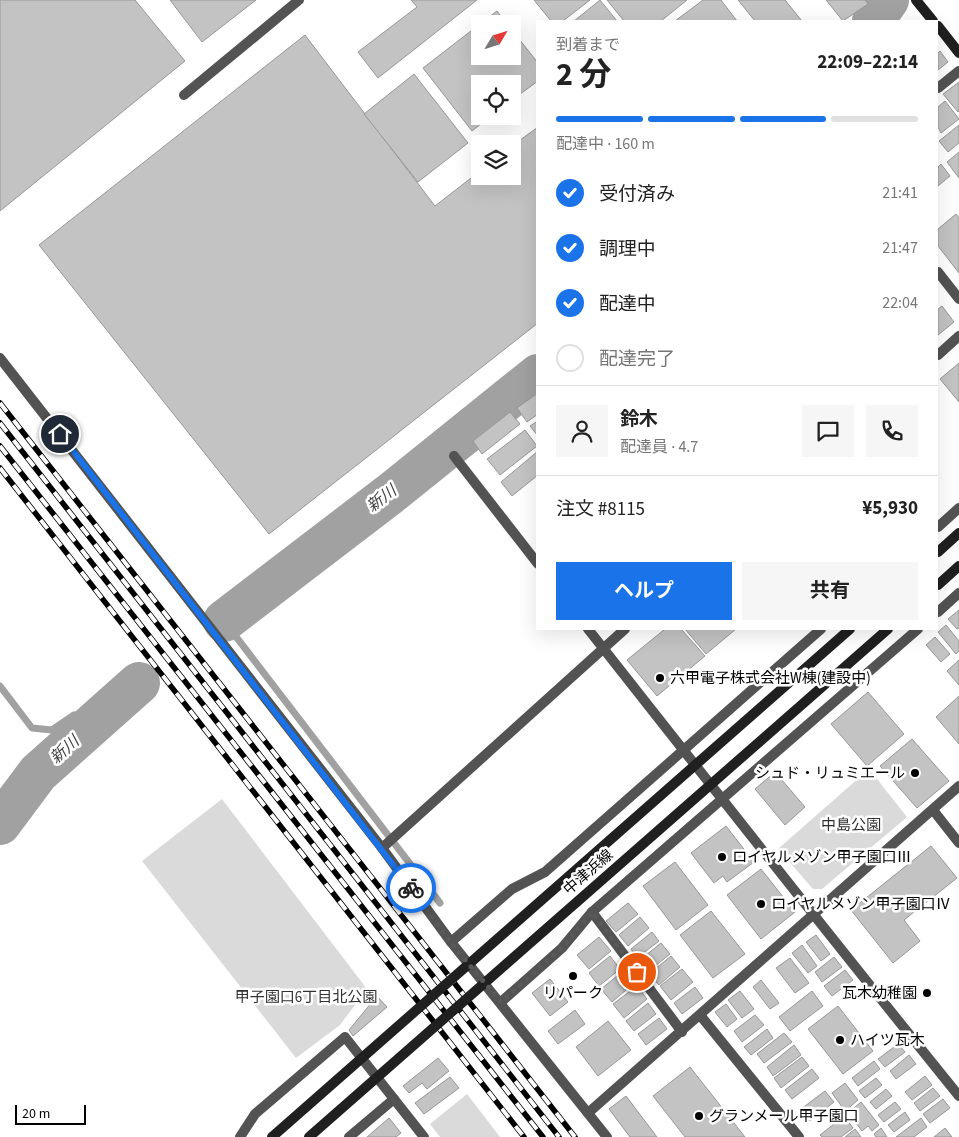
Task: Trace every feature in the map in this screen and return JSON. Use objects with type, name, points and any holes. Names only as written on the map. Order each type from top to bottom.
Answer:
[{"type":"street","points":[[184,95],[300,0]]},
{"type":"street","points":[[916,0],[932,20]]},
{"type":"street","points":[[938,26],[959,53]]},
{"type":"street","points":[[938,88],[959,71]]},
{"type":"street","points":[[938,272],[959,299]]},
{"type":"street","points":[[938,355],[959,336]]},
{"type":"street","points":[[0,358],[382,848],[450,942],[501,1002],[607,1137]]},
{"type":"street","points":[[454,456],[536,561]]},
{"type":"street","points":[[938,527],[959,508]]},
{"type":"street","points":[[938,552],[959,533]]},
{"type":"street","points":[[938,585],[959,566]]},
{"type":"street","points":[[938,612],[959,593]]},
{"type":"street","points":[[589,630],[724,799],[813,916],[959,1096]]},
{"type":"street","points":[[382,848],[624,630]]},
{"type":"street","points":[[450,942],[512,889],[545,872],[820,630]]},
{"type":"street","name":"中津浜線","points":[[272,1137],[849,630]]},
{"type":"street","name":"中津浜線","points":[[309,1137],[887,630]]},
{"type":"street","points":[[501,1002],[562,948],[592,912],[917,630]]},
{"type":"street","points":[[588,1113],[959,786]]},
{"type":"street","points":[[933,810],[959,842]]},
{"type":"street","points":[[592,912],[682,1032]]},
{"type":"street","points":[[700,1015],[799,1137]]},
{"type":"street","points":[[240,1137],[255,1114],[345,1037],[424,1137]]},
{"type":"street","points":[[349,1137],[394,1099]]},
{"type":"green space","name":"中島公園","points":[[869,769],[907,817],[822,889],[813,889],[778,849]]},
{"type":"green space","name":"甲子園口6丁目北公園","points":[[222,799],[367,989],[340,1025],[296,1058],[142,861]]},
{"type":"green space","points":[[467,1094],[500,1137],[440,1137],[430,1124]]},
{"type":"building","points":[[0,0],[135,0],[185,61],[0,211]]},
{"type":"building","points":[[170,0],[256,0],[202,42]]},
{"type":"building","points":[[411,0],[477,0],[378,78],[358,52],[417,7]]},
{"type":"building","points":[[534,0],[590,0],[564,20],[550,20]]},
{"type":"building","points":[[600,0],[616,20],[575,20]]},
{"type":"building","points":[[607,0],[687,0],[662,20],[623,20]]},
{"type":"building","points":[[703,0],[721,0],[736,20],[676,20]]},
{"type":"building","points":[[738,0],[785,0],[801,20],[754,20]]},
{"type":"building","points":[[826,0],[865,0],[868,4],[844,20],[842,20]]},
{"type":"building","points":[[497,11],[500,15],[492,15]]},
{"type":"building","points":[[471,31],[471,65],[521,65],[521,41],[536,60],[536,82],[521,93],[521,75],[471,75],[471,125],[480,125],[472,131],[423,68]]},
{"type":"building","points":[[305,35],[435,206],[471,178],[471,185],[521,185],[521,139],[536,128],[536,325],[269,534],[39,245]]},
{"type":"building","points":[[940,51],[948,62],[938,70],[938,53]]},
{"type":"building","points":[[414,74],[468,143],[418,182],[364,114]]},
{"type":"building","points":[[959,82],[959,111],[958,112],[943,94]]},
{"type":"building","points":[[945,101],[959,119],[941,133],[938,127],[938,107]]},
{"type":"building","points":[[959,125],[959,143],[948,152],[939,141]]},
{"type":"building","points":[[959,152],[959,178],[947,162]]},
{"type":"building","points":[[941,164],[950,176],[938,186],[938,167]]},
{"type":"building","points":[[956,214],[959,218],[959,273],[938,246],[938,229]]},
{"type":"building","points":[[942,306],[954,322],[938,335],[938,309]]},
{"type":"building","points":[[959,363],[959,402],[940,379]]},
{"type":"building","points":[[536,394],[536,415],[527,422],[517,408]]},
{"type":"building","points":[[510,412],[520,424],[482,454],[473,441]]},
{"type":"building","points":[[536,422],[536,434],[530,426]]},
{"type":"building","points":[[525,430],[536,445],[536,447],[500,475],[487,459]]},
{"type":"building","points":[[536,453],[536,477],[512,496],[501,482]]},
{"type":"building","points":[[959,610],[959,628],[957,629],[948,619]]},
{"type":"building","points":[[946,625],[959,641],[959,651],[956,654],[938,632]]},
{"type":"building","name":"六甲電子株式会社W棟(建設中)","points":[[664,630],[682,630],[705,656],[657,696],[627,660]]},
{"type":"building","points":[[686,630],[735,630],[706,654]]},
{"type":"building","points":[[935,637],[950,654],[941,662],[926,645]]},
{"type":"building","points":[[959,660],[959,685],[947,671]]},
{"type":"building","points":[[868,692],[904,734],[867,766],[831,724]]},
{"type":"building","points":[[959,696],[959,744],[936,717]]},
{"type":"building","name":"シュド・リュミエール","points":[[912,739],[949,781],[917,808],[880,766]]},
{"type":"building","points":[[775,772],[805,807],[785,825],[755,789]]},
{"type":"building","name":"ロイヤルメゾン甲子園口Ⅲ","points":[[726,826],[754,862],[727,882],[723,876],[714,883],[691,853]]},
{"type":"building","points":[[931,846],[957,878],[904,920],[920,941],[893,963],[851,910]]},
{"type":"building","points":[[675,862],[708,905],[676,930],[643,886]]},
{"type":"building","name":"ロイヤルメゾン甲子園口Ⅳ","points":[[761,869],[795,912],[761,939],[727,895]]},
{"type":"building","points":[[628,903],[638,914],[616,932],[606,921]]},
{"type":"building","points":[[711,911],[745,954],[713,978],[680,935]]},
{"type":"building","points":[[640,917],[649,928],[628,946],[619,935]]},
{"type":"building","points":[[652,932],[659,941],[637,958],[631,949]]},
{"type":"building","points":[[816,935],[830,954],[821,961],[806,942]]},
{"type":"building","points":[[599,937],[611,951],[589,969],[577,955]]},
{"type":"building","points":[[661,943],[670,954],[649,971],[640,960]]},
{"type":"building","points":[[802,945],[817,966],[808,973],[792,953]]},
{"type":"building","points":[[610,956],[620,969],[599,986],[589,973]]},
{"type":"building","points":[[671,956],[680,967],[659,985],[649,974]]},
{"type":"building","points":[[834,957],[842,967],[822,982],[815,972]]},
{"type":"building","points":[[790,958],[809,983],[795,993],[776,968]]},
{"type":"building","points":[[682,969],[693,982],[671,1000],[660,986]]},
{"type":"building","points":[[845,970],[853,980],[832,996],[824,986]]},
{"type":"building","points":[[623,971],[633,984],[612,1002],[601,989]]},
{"type":"building","points":[[550,979],[568,1002],[550,1016],[532,993]]},
{"type":"building","points":[[761,980],[779,1003],[770,1009],[753,987]]},
{"type":"building","points":[[637,986],[647,999],[624,1018],[613,1004]]},
{"type":"building","points":[[695,987],[703,998],[682,1014],[674,1003]]},
{"type":"building","points":[[740,991],[754,1009],[742,1018],[728,1000]]},
{"type":"building","points":[[812,991],[823,1006],[790,1031],[779,1017]]},
{"type":"building","points":[[377,996],[387,1007],[353,1036],[349,1030]]},
{"type":"building","points":[[648,1003],[656,1014],[634,1031],[626,1021]]},
{"type":"building","points":[[726,1004],[737,1019],[727,1027],[715,1012]]},
{"type":"building","name":"ハイツ瓦木","points":[[838,1006],[873,1051],[843,1074],[808,1029]]},
{"type":"building","points":[[575,1010],[585,1024],[558,1044],[548,1031]]},
{"type":"building","points":[[755,1015],[764,1025],[742,1042],[734,1031]]},
{"type":"building","points":[[659,1018],[667,1029],[646,1045],[638,1034]]},
{"type":"building","points":[[608,1021],[631,1050],[598,1076],[576,1047]]},
{"type":"building","points":[[767,1029],[773,1038],[751,1055],[744,1047]]},
{"type":"building","points":[[784,1033],[792,1042],[764,1063],[757,1054]]},
{"type":"building","points":[[898,1044],[905,1052],[885,1067],[878,1059]]},
{"type":"building","points":[[794,1045],[801,1055],[773,1076],[767,1067]]},
{"type":"building","points":[[909,1055],[916,1064],[896,1079],[890,1071]]},
{"type":"building","points":[[802,1057],[809,1066],[781,1088],[774,1078]]},
{"type":"building","points":[[438,1058],[449,1071],[427,1089],[422,1083],[409,1093],[403,1086]]},
{"type":"building","points":[[874,1061],[880,1069],[858,1086],[852,1078]]},
{"type":"building","name":"グランメール甲子園口","points":[[690,1067],[745,1137],[685,1137],[653,1096]]},
{"type":"building","points":[[812,1069],[819,1078],[792,1099],[785,1090]]},
{"type":"building","points":[[925,1076],[932,1085],[912,1100],[905,1092]]},
{"type":"building","points":[[450,1077],[459,1088],[424,1114],[415,1103]]},
{"type":"building","points":[[876,1078],[882,1085],[865,1098],[859,1091]]},
{"type":"building","points":[[845,1083],[858,1100],[845,1111],[832,1093]]},
{"type":"building","points":[[933,1088],[940,1096],[920,1111],[914,1103]]},
{"type":"building","points":[[886,1089],[892,1096],[876,1109],[870,1102]]},
{"type":"building","points":[[825,1091],[834,1102],[810,1121],[801,1109]]},
{"type":"building","points":[[626,1096],[657,1137],[630,1137],[609,1109]]},
{"type":"building","points":[[943,1099],[950,1108],[930,1123],[923,1114]]},
{"type":"building","points":[[861,1102],[879,1125],[872,1131],[868,1126],[862,1131],[853,1119],[859,1114],[854,1108]]},
{"type":"building","points":[[895,1102],[901,1109],[884,1122],[878,1115]]},
{"type":"building","points":[[905,1112],[910,1120],[894,1132],[888,1125]]},
{"type":"building","points":[[844,1116],[853,1128],[841,1137],[822,1137],[820,1135]]},
{"type":"building","points":[[389,1118],[401,1133],[396,1137],[367,1137]]},
{"type":"building","points":[[921,1118],[927,1127],[914,1137],[896,1137]]},
{"type":"building","points":[[881,1128],[887,1137],[876,1137],[874,1134]]},
{"type":"building","points":[[945,1128],[952,1137],[934,1137]]},
{"type":"building","points":[[855,1129],[861,1137],[845,1137]]},
{"type":"waterway","name":"新川","points":[[874,20],[888,0]]},
{"type":"waterway","name":"新川","points":[[224,621],[390,494],[536,377]]},
{"type":"waterway","points":[[224,621],[440,903]]},
{"type":"waterway","name":"新川","points":[[0,824],[38,773],[139,683]]},
{"type":"waterway","points":[[0,686],[32,728],[52,730],[74,715],[87,730]]},
{"type":"railway","points":[[0,403],[575,1137]]},
{"type":"railway","points":[[0,423],[559,1137]]},
{"type":"railway","points":[[0,446],[543,1137]]},
{"type":"railway","points":[[0,468],[524,1137]]},
{"type":"way so far","points":[[411,888],[450,942],[501,1002],[562,948],[592,912],[637,972]]},
{"type":"place","name":"六甲電子株式会社W棟(建設中)","points":[[660,678]]},
{"type":"place","name":"シュド・リュミエール","points":[[915,773]]},
{"type":"place","name":"ロイヤルメゾン甲子園口Ⅲ","points":[[722,857]]},
{"type":"place","name":"ロイヤルメゾン甲子園口Ⅳ","points":[[761,904]]},
{"type":"place","name":"リパーク","points":[[573,976]]},
{"type":"place","name":"瓦木幼稚園","points":[[927,993]]},
{"type":"place","name":"ハイツ瓦木","points":[[840,1040]]},
{"type":"place","name":"グランメール甲子園口","points":[[699,1116]]},
{"type":"route","points":[[60,434],[370,832],[411,888]]}]
